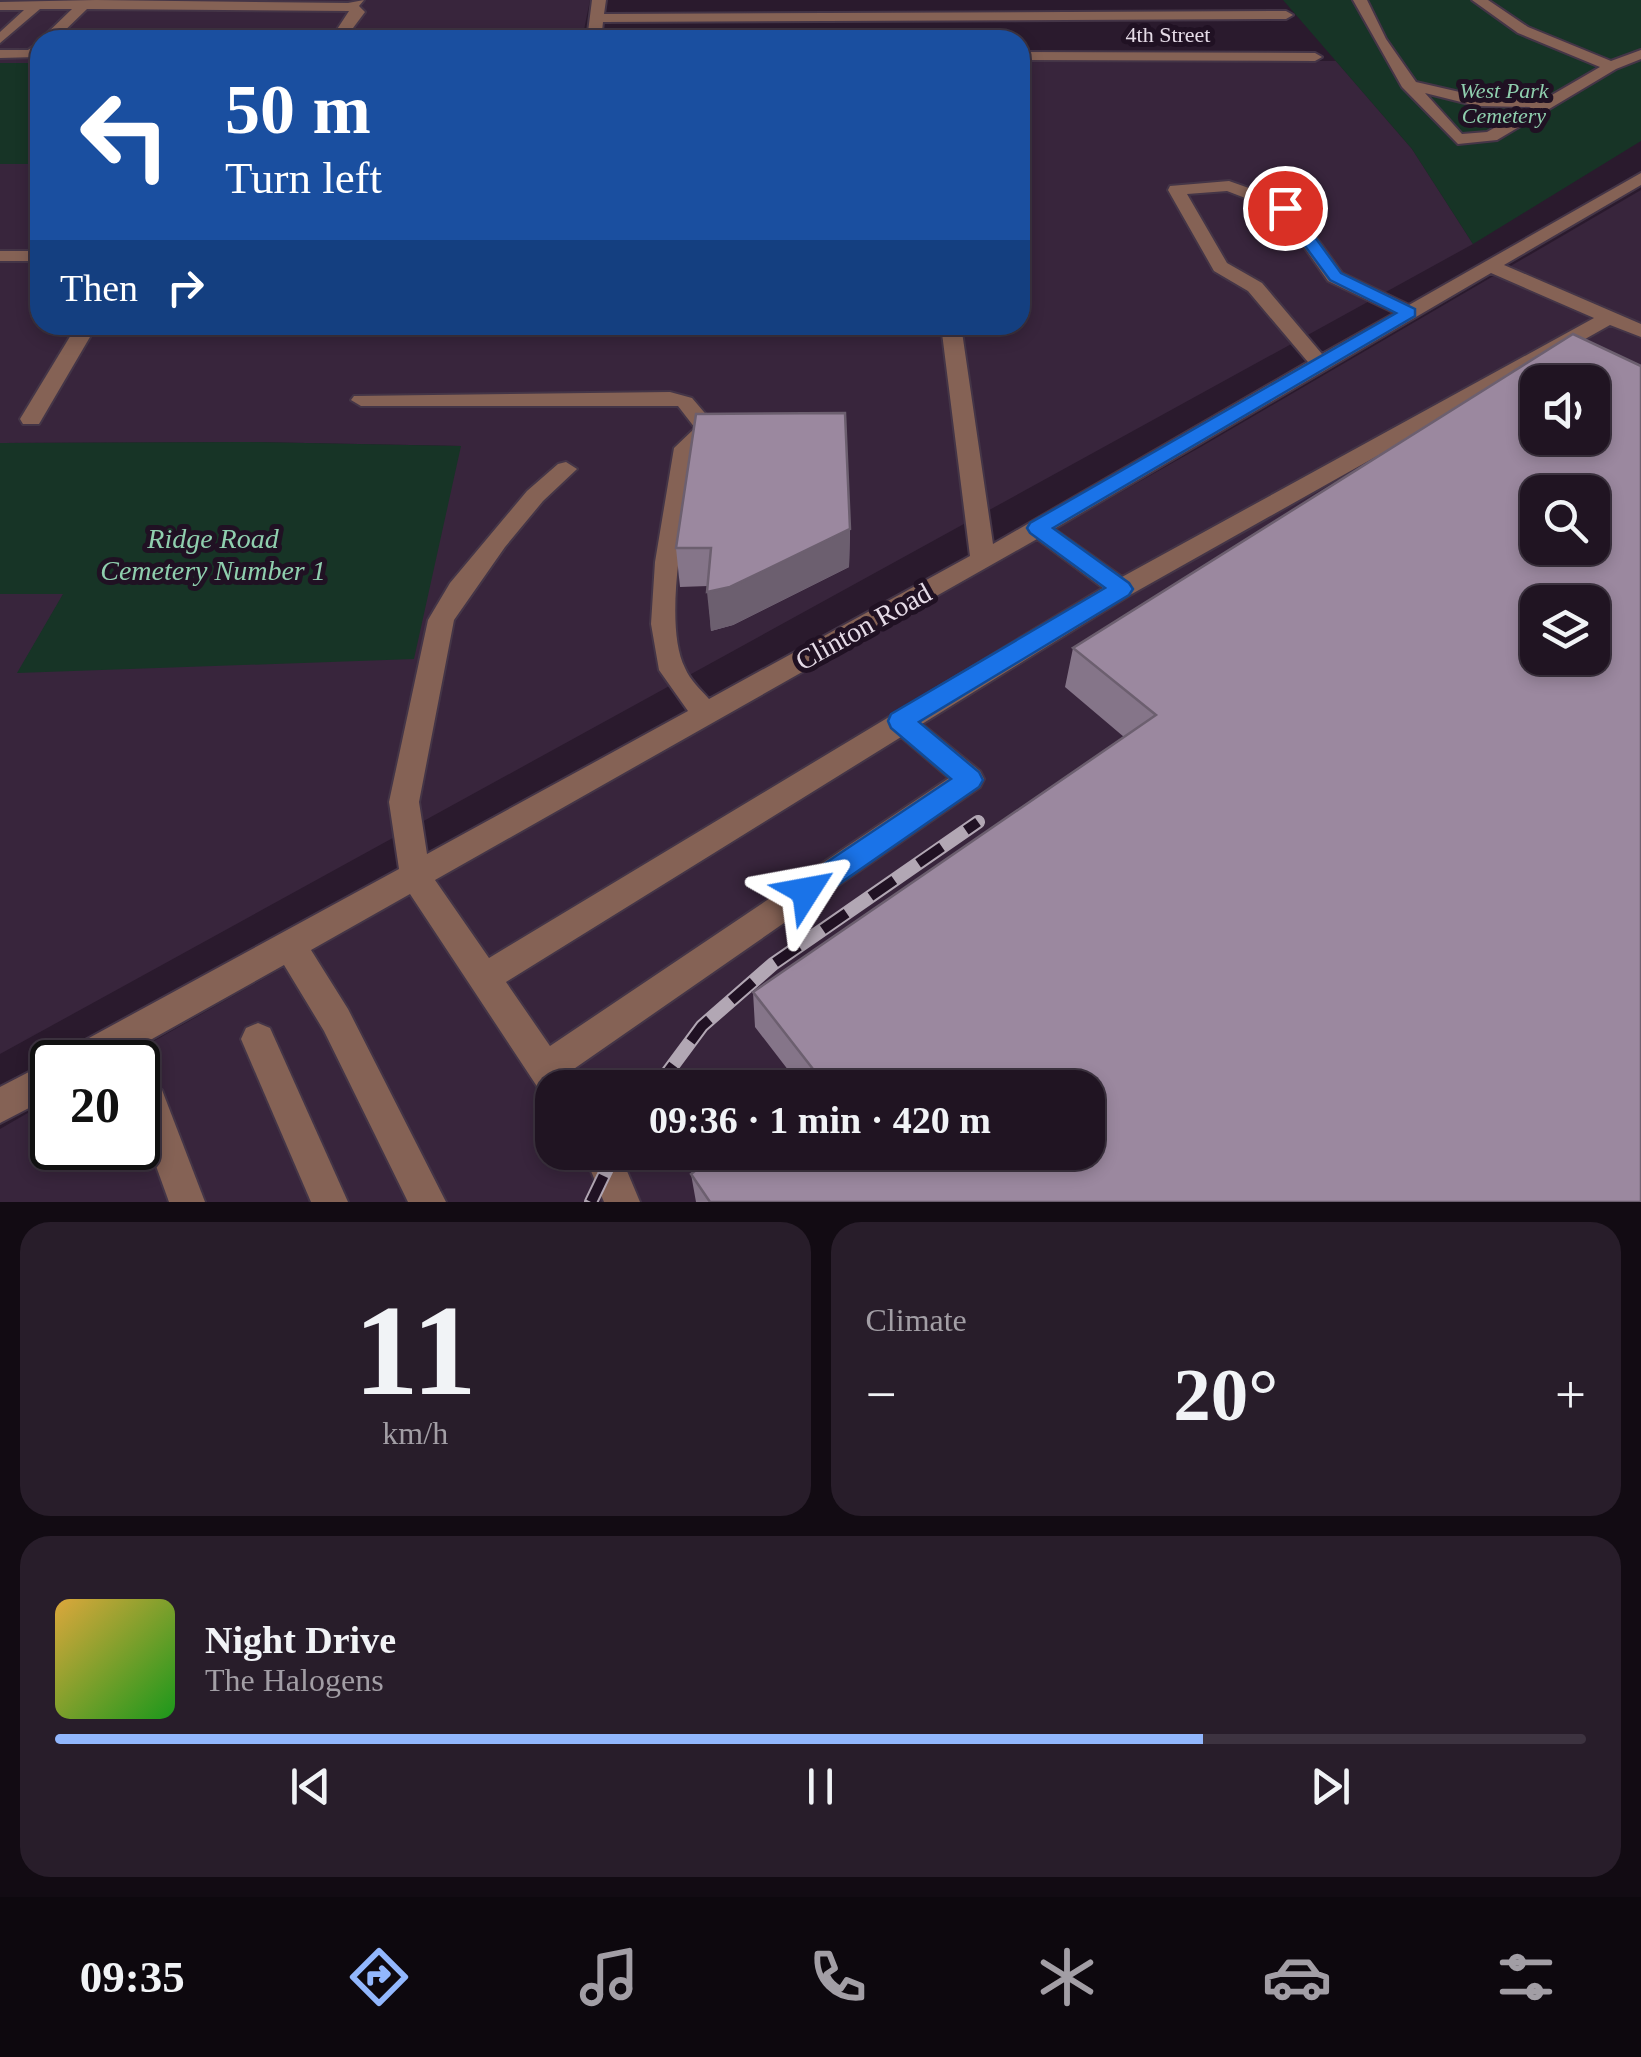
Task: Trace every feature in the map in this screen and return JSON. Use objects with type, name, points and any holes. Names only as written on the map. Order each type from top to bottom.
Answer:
[{"type":"street","points":[[595,30],[599,0]]},
{"type":"street","points":[[943,0],[949,22]]},
{"type":"street","points":[[1273,0],[1296,29]]},
{"type":"street","points":[[1360,0],[1378,42],[1406,84],[1458,139],[1491,137],[1610,66],[1641,54]]},
{"type":"street","points":[[1479,0],[1513,25],[1641,76]]},
{"type":"street","points":[[58,30],[86,3]]},
{"type":"street","points":[[0,6],[355,4],[358,12],[344,30]]},
{"type":"street","points":[[0,39],[37,6]]},
{"type":"street","points":[[597,18],[949,22],[1286,15]]},
{"type":"street","name":"4th Street","points":[[1030,56],[1315,56],[1306,43]]},
{"type":"street","points":[[0,54],[30,52]]},
{"type":"street","points":[[1406,84],[1477,101],[1550,103]]},
{"type":"street","name":"Clinton Road","points":[[119,1040],[982,560],[1641,178]]},
{"type":"street","points":[[1320,364],[1255,287],[1220,267],[1176,190],[1230,186],[1285,208],[1336,276],[1409,312]]},
{"type":"street","points":[[2,259],[30,257]]},
{"type":"street","points":[[1490,266],[1641,331]]},
{"type":"street","points":[[483,980],[1121,589],[1562,356],[1608,317]]},
{"type":"street","points":[[31,419],[81,335]]},
{"type":"street","points":[[951,335],[982,560]]},
{"type":"street","points":[[362,400],[670,398],[685,402],[709,432]]},
{"type":"street","points":[[706,714],[672,670],[664,641],[663,612],[686,448],[690,439],[709,432],[756,428]]},
{"type":"street","points":[[546,1070],[415,875],[404,802],[441,620],[459,589],[497,540],[535,496],[566,470]]},
{"type":"street","points":[[1038,528],[1121,589]]},
{"type":"street","points":[[563,1070],[970,780],[900,721]]},
{"type":"street","points":[[290,945],[336,1020],[428,1202]]},
{"type":"street","points":[[258,1039],[330,1202]]},
{"type":"street","points":[[0,1106],[30,1089]]},
{"type":"street","points":[[160,1129],[187,1202]]},
{"type":"street","points":[[609,1170],[622,1202]]},
{"type":"shaded area","points":[[0,0],[590,0],[584,30],[30,30],[30,63],[0,63]]},
{"type":"shaded area","points":[[1030,61],[1336,61],[1412,149],[1473,244],[0,1054],[0,594],[64,593],[18,673],[460,446],[0,443],[0,164],[30,164],[30,335],[1030,335]]},
{"type":"shaded area","points":[[1641,190],[1641,1202],[0,1202],[0,1129],[30,1112],[30,1170],[160,1170],[160,1040],[156,1040],[1204,445]]},
{"type":"green space","name":"West Park Cemetery","points":[[1283,0],[1641,0],[1641,141],[1473,244],[1412,149]]},
{"type":"green space","points":[[0,63],[30,63],[30,164],[0,164]]},
{"type":"green space","name":"Ridge Road Cemetery Number 1","points":[[0,443],[461,446],[414,659],[17,673],[63,594],[0,594]]},
{"type":"building","points":[[1573,334],[1641,366],[1641,1202],[710,1202],[691,1174],[696,1170],[1105,1170],[1105,1070],[814,1070],[753,992],[1156,715],[1073,648],[1520,367],[1520,455],[1610,455],[1610,365],[1524,365]]},
{"type":"building","points":[[845,413],[850,529],[730,587],[707,592],[711,548],[676,548],[696,414]]},
{"type":"railway","points":[[669,1070],[702,1026],[773,964],[978,822]]},
{"type":"railway","points":[[591,1202],[606,1170]]},
{"type":"route","points":[[806,891],[970,780],[900,721],[1121,589],[1038,528],[1409,312],[1336,276],[1285,208]]}]
